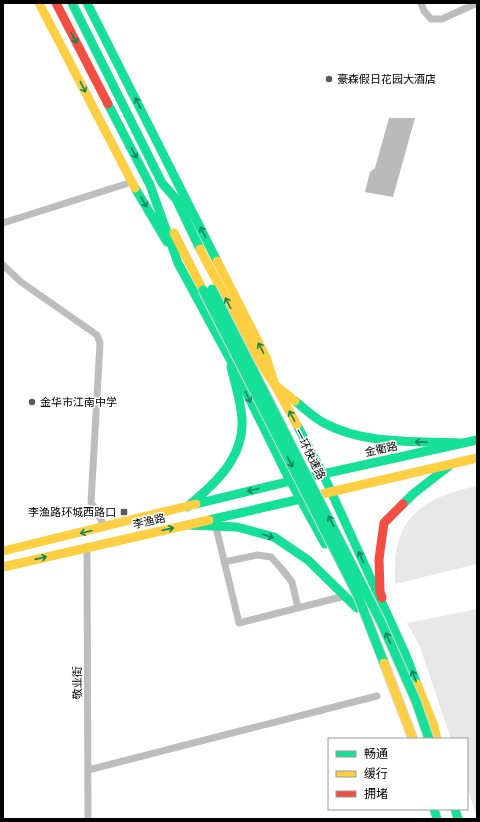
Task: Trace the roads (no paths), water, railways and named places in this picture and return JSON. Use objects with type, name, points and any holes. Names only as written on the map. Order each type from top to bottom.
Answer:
[{"type":"main road","points":[[39,3],[132,182],[230,359],[291,481],[343,576],[378,660],[408,738]]},
{"type":"main road","points":[[56,3],[150,185],[178,263]]},
{"type":"main road","points":[[72,3],[162,183],[176,199],[201,252],[258,360],[275,385],[323,474],[410,667],[434,726],[437,738]]},
{"type":"main road","points":[[87,3],[266,357],[275,385],[323,423],[348,433],[371,439],[460,443]]},
{"type":"main road","name":"一环快速路","points":[[162,183],[207,290],[251,364],[381,622],[416,702],[429,738]]},
{"type":"main road","name":"一环快速路","points":[[150,185],[207,290],[358,596],[413,738]]},
{"type":"main road","points":[[188,507],[219,480],[232,461],[240,442],[242,419],[230,359]]},
{"type":"main road","name":"金衢路","points":[[291,481],[477,440]]},
{"type":"main road","points":[[214,522],[301,499],[477,458]]},
{"type":"main road","points":[[386,612],[380,591],[380,559],[384,523],[413,494],[452,464]]},
{"type":"main road","name":"李渔路","points":[[3,551],[291,481]]},
{"type":"main road","points":[[214,522],[274,538],[308,560],[356,608]]},
{"type":"main road","name":"李渔路","points":[[3,568],[87,547],[188,525],[214,522]]},
{"type":"street","points":[[421,3],[424,11],[431,19],[442,19],[477,3]]},
{"type":"street","points":[[3,223],[132,182]]},
{"type":"street","points":[[3,265],[21,282],[97,335],[100,343],[91,502],[104,527]]},
{"type":"street","points":[[214,522],[239,623],[345,596]]},
{"type":"street","name":"敬业街","points":[[87,547],[88,819]]},
{"type":"street","points":[[224,562],[257,555],[270,557],[292,582],[298,608]]},
{"type":"street","points":[[88,770],[377,696]]},
{"type":"place","name":"豪森假日花园大酒店","points":[[329,79]]},
{"type":"place","name":"金华市江南中学","points":[[32,402]]},
{"type":"place","name":"李渔路环城西路口","points":[[124,512]]}]
